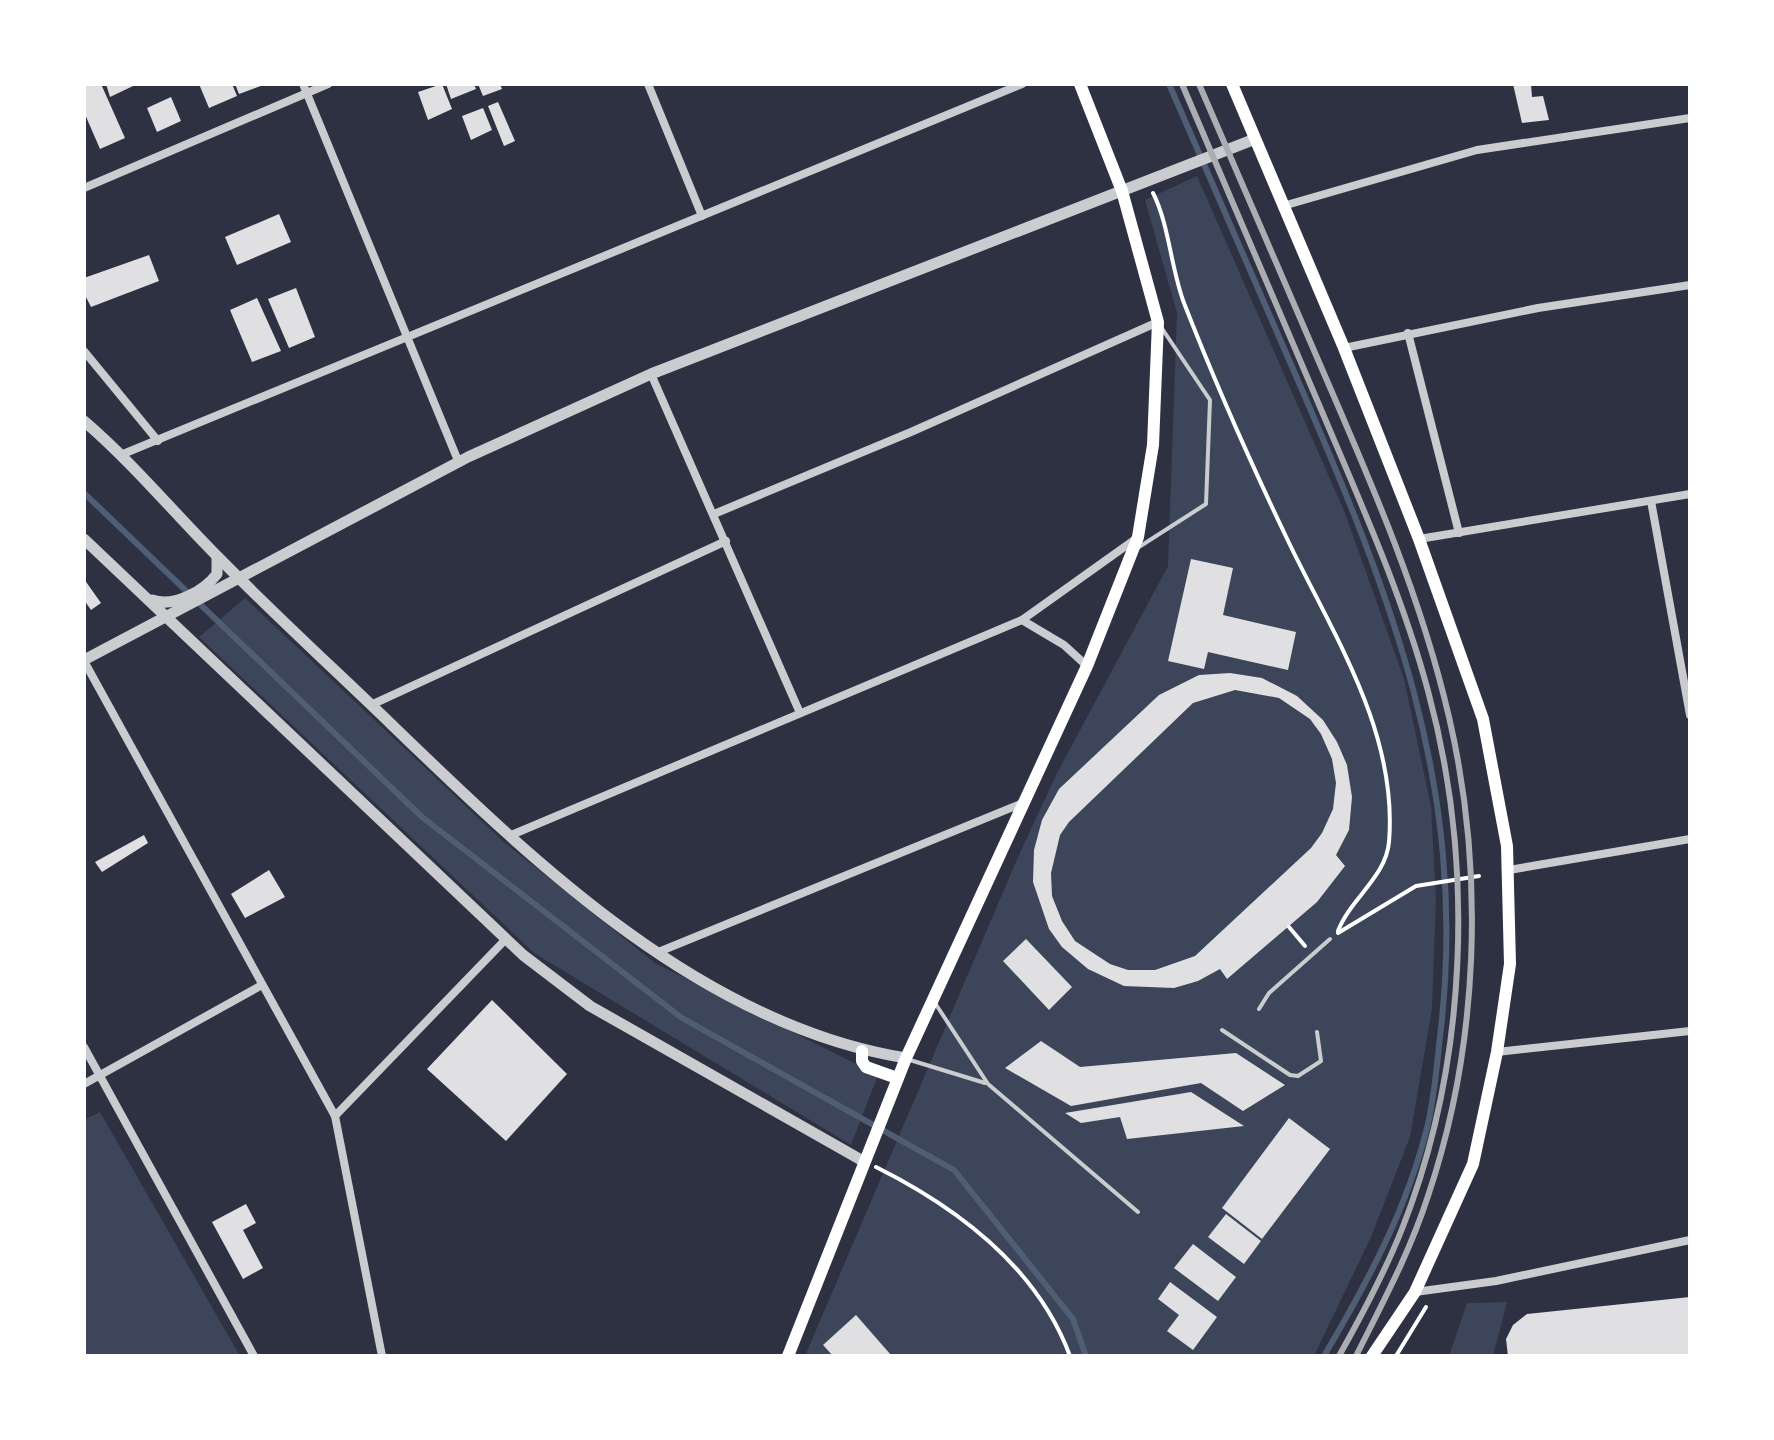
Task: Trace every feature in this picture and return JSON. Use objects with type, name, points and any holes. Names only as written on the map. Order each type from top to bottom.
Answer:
[{"type":"main road","points":[[788,1356],[867,1163],[869,1146],[896,1081],[1087,666],[1138,537],[1153,445],[1158,322],[1122,191],[1080,84]]},
{"type":"main road","points":[[1232,84],[1344,348],[1419,539],[1483,719],[1502,805],[1509,870],[1510,964],[1497,1052],[1473,1164],[1415,1292],[1372,1356]]},
{"type":"main road","points":[[862,1051],[862,1061],[866,1067],[896,1081]]},
{"type":"street","points":[[84,188],[305,88],[328,84]]},
{"type":"street","points":[[648,84],[702,216]]},
{"type":"street","points":[[123,454],[1022,84]]},
{"type":"street","points":[[305,88],[459,463]]},
{"type":"street","points":[[1283,206],[1477,150],[1690,118]]},
{"type":"street","points":[[148,598],[164,603],[182,603],[221,587],[459,463],[651,374],[1255,139]]},
{"type":"street","points":[[1344,348],[1538,308],[1690,285]]},
{"type":"street","points":[[714,514],[911,432],[1158,322]]},
{"type":"street","points":[[1408,333],[1459,533]]},
{"type":"street","points":[[84,351],[158,441]]},
{"type":"street","points":[[651,374],[800,713]]},
{"type":"street","points":[[84,421],[123,454],[217,557],[508,837],[655,954],[744,1002],[838,1045],[906,1058]]},
{"type":"street","points":[[1419,539],[1690,494]]},
{"type":"street","points":[[1651,501],[1690,715]]},
{"type":"street","points":[[508,837],[1022,620],[1138,537]]},
{"type":"street","points":[[84,539],[505,940],[590,1006],[867,1163]]},
{"type":"street","points":[[371,705],[726,541]]},
{"type":"street","points":[[217,557],[217,574],[167,616],[84,660],[335,1116],[382,1356]]},
{"type":"street","points":[[1022,620],[1064,645],[1087,666]]},
{"type":"street","points":[[655,954],[1023,803]]},
{"type":"street","points":[[1509,870],[1690,839]]},
{"type":"street","points":[[335,1116],[505,940]]},
{"type":"street","points":[[84,1084],[262,985]]},
{"type":"street","points":[[1497,1052],[1690,1031]]},
{"type":"street","points":[[84,1047],[254,1356]]},
{"type":"street","points":[[1415,1292],[1496,1281],[1690,1240]]},
{"type":"lane","points":[[1133,551],[1206,504],[1210,400],[1158,322]]},
{"type":"lane","points":[[1259,1009],[1269,993],[1330,939]]},
{"type":"lane","points":[[933,1000],[988,1084],[1138,1212]]},
{"type":"lane","points":[[1222,1030],[1290,1075],[1298,1076],[1321,1061],[1317,1032]]},
{"type":"lane","points":[[906,1058],[930,1069],[988,1084]]},
{"type":"path","points":[[1150,179],[1184,304],[1291,547],[1350,659],[1370,715],[1385,785],[1389,846],[1381,867],[1342,921],[1338,933]]},
{"type":"path","points":[[1330,939],[1416,886],[1479,876]]},
{"type":"path","points":[[1289,927],[1312,953]]},
{"type":"path","points":[[867,1163],[920,1190],[989,1240],[1031,1284],[1070,1356]]},
{"type":"path","points":[[1396,1356],[1415,1330],[1434,1289]]},
{"type":"shaded area","points":[[1197,176],[1345,513],[1404,679],[1431,806],[1436,897],[1432,1009],[1410,1137],[1371,1237],[1314,1356],[805,1356],[1018,857],[1056,775],[1168,566],[1177,313],[1145,200]]},
{"type":"shaded area","points":[[245,598],[504,842],[655,963],[878,1075],[851,1145],[534,953],[199,637]]},
{"type":"shaded area","points":[[100,1112],[240,1356],[84,1356],[84,1120]]},
{"type":"shaded area","points":[[1507,1302],[1493,1356],[1449,1356],[1467,1303]]},
{"type":"building","points":[[84,84],[101,84],[125,138],[100,149],[84,112]]},
{"type":"building","points":[[106,84],[132,84],[133,86],[110,97]]},
{"type":"building","points":[[199,84],[232,84],[237,96],[209,108]]},
{"type":"building","points":[[235,84],[266,84],[239,94]]},
{"type":"building","points":[[442,84],[452,109],[428,120],[418,92]]},
{"type":"building","points":[[446,84],[474,84],[476,89],[451,99]]},
{"type":"building","points":[[478,84],[500,84],[502,89],[483,96]]},
{"type":"building","points":[[1513,84],[1531,84],[1532,97],[1543,96],[1549,120],[1522,123]]},
{"type":"building","points":[[171,97],[181,121],[157,132],[147,108]]},
{"type":"building","points":[[498,102],[515,141],[504,146],[488,106]]},
{"type":"building","points":[[483,108],[492,130],[471,140],[462,116]]},
{"type":"building","points":[[279,214],[291,242],[237,265],[225,237]]},
{"type":"building","points":[[149,255],[159,281],[91,307],[84,293],[84,278]]},
{"type":"building","points":[[296,288],[315,337],[289,348],[268,299]]},
{"type":"building","points":[[257,298],[281,351],[252,362],[230,310]]},
{"type":"building","points":[[1191,559],[1233,568],[1223,615],[1296,632],[1288,670],[1208,652],[1204,669],[1168,661]]},
{"type":"building","points":[[84,579],[101,603],[91,610],[84,600]]},
{"type":"building","points":[[1230,673],[1262,678],[1297,696],[1323,720],[1347,765],[1352,797],[1349,830],[1336,855],[1345,866],[1317,902],[1227,979],[1220,969],[1198,981],[1174,988],[1124,986],[1088,969],[1062,947],[1049,929],[1033,882],[1034,850],[1042,820],[1059,789],[1159,695],[1199,675]],"holes":[[[1235,690],[1279,698],[1310,719],[1321,734],[1332,759],[1336,783],[1333,809],[1311,848],[1195,956],[1155,970],[1128,970],[1110,964],[1075,941],[1062,921],[1052,896],[1051,873],[1060,835],[1069,822],[1193,703]]]},
{"type":"building","points":[[144,835],[148,843],[102,872],[95,862]]},
{"type":"building","points":[[269,870],[285,897],[245,918],[231,894]]},
{"type":"building","points":[[1026,939],[1072,987],[1049,1010],[1003,961]]},
{"type":"building","points":[[492,1000],[567,1074],[506,1141],[427,1069]]},
{"type":"building","points":[[1041,1041],[1080,1067],[1236,1053],[1285,1085],[1243,1111],[1201,1083],[1071,1106],[1005,1068]]},
{"type":"building","points":[[1191,1092],[1244,1126],[1127,1139],[1120,1117],[1081,1123],[1065,1113]]},
{"type":"building","points":[[1289,1118],[1330,1149],[1262,1239],[1222,1208]]},
{"type":"building","points":[[246,1204],[256,1223],[243,1230],[263,1268],[243,1279],[212,1222]]},
{"type":"building","points":[[1226,1214],[1261,1241],[1244,1264],[1208,1237]]},
{"type":"building","points":[[1193,1244],[1236,1277],[1218,1301],[1174,1268]]},
{"type":"building","points":[[1170,1282],[1217,1317],[1193,1350],[1167,1331],[1179,1315],[1158,1299]]},
{"type":"building","points":[[1690,1297],[1690,1356],[1508,1356],[1506,1339],[1513,1325],[1527,1314]]},
{"type":"building","points":[[856,1315],[891,1355],[833,1356],[823,1345]]},
{"type":"waterway","points":[[1169,84],[1362,535],[1414,693],[1432,773],[1443,855],[1446,939],[1441,1028],[1427,1128],[1419,1158],[1384,1246],[1324,1356]]},
{"type":"waterway","points":[[84,493],[422,817],[682,1018],[954,1170],[1073,1319],[1086,1356]]},
{"type":"railway","points":[[1182,84],[1393,583],[1428,691],[1443,757],[1453,825],[1458,893],[1457,962],[1452,1031],[1441,1099],[1424,1165],[1402,1229],[1373,1293],[1339,1356]]},
{"type":"railway","points":[[1199,84],[1393,540],[1438,672],[1461,776],[1472,897],[1467,1019],[1458,1079],[1445,1138],[1421,1217],[1356,1356]]}]
